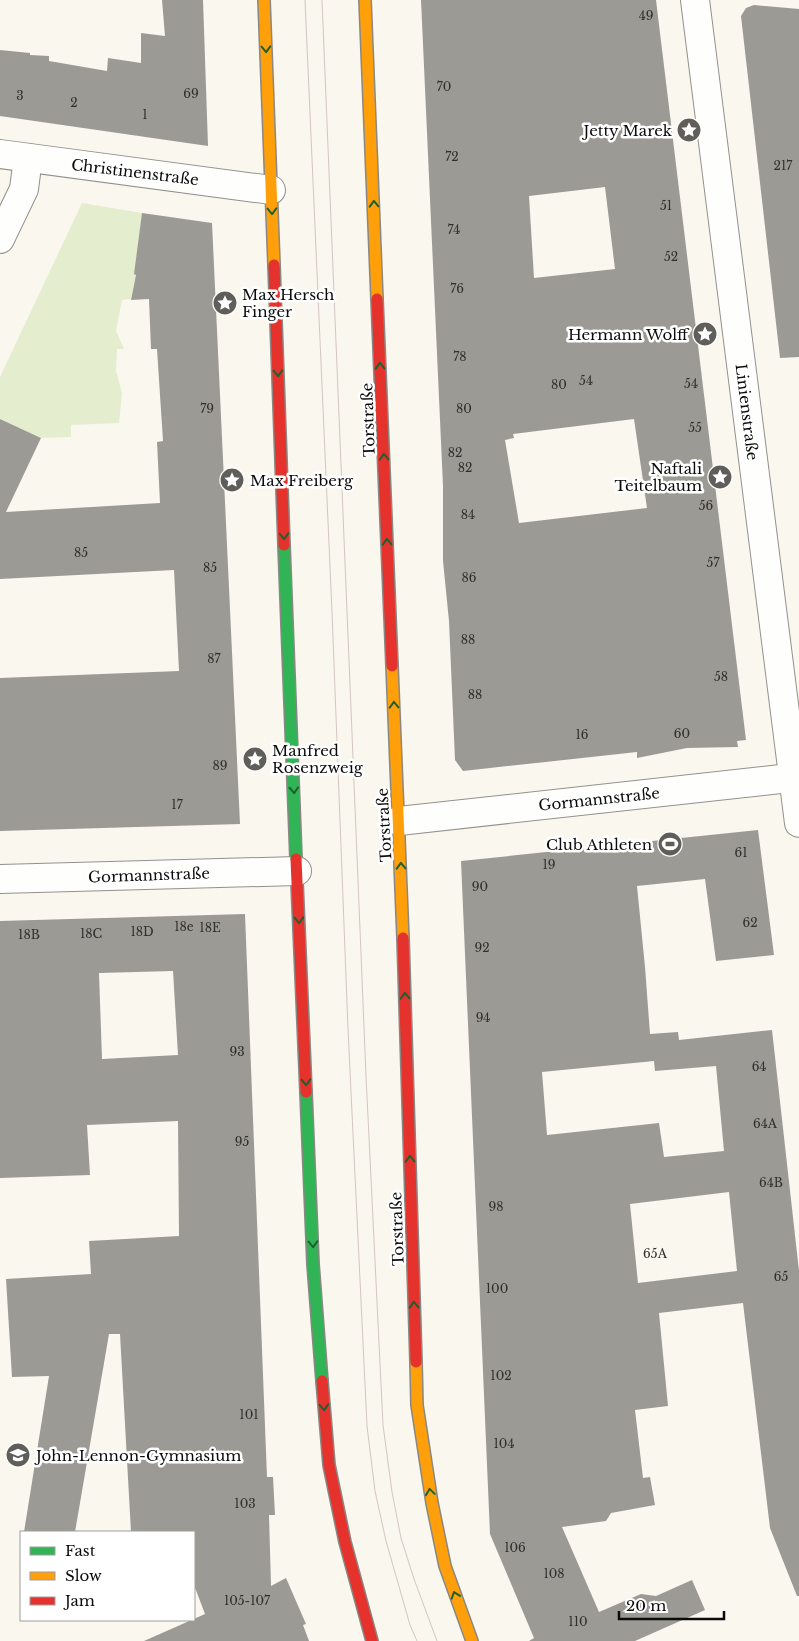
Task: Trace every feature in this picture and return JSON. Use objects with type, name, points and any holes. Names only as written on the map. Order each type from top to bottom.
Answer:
[{"type":"main road","points":[[264,0],[313,1264],[328,1462],[345,1542],[372,1641]]},
{"type":"main road","name":"Torstraße","points":[[365,0],[399,821],[417,1405],[432,1502],[445,1566],[472,1641]]},
{"type":"street","name":"Linienstraße","points":[[695,0],[796,777],[799,823]]},
{"type":"street","name":"Christinenstraße","points":[[0,154],[271,190]]},
{"type":"street","points":[[0,238],[24,188],[28,158]]},
{"type":"street","name":"Gormannstraße","points":[[399,821],[796,777]]},
{"type":"street","name":"Gormannstraße","points":[[0,879],[297,871]]},
{"type":"green space","points":[[82,203],[142,213],[136,275],[131,299],[122,300],[116,331],[124,349],[117,349],[116,371],[122,393],[119,423],[71,425],[71,437],[41,438],[0,419],[0,377]]},
{"type":"building","points":[[162,0],[203,0],[208,146],[0,116],[0,50],[49,56],[49,61],[107,71],[108,58],[141,63],[141,33],[165,36]]},
{"type":"building","points":[[421,0],[656,0],[746,740],[737,741],[738,747],[687,748],[637,758],[637,752],[463,771],[455,760],[449,621],[443,561],[443,486]],"holes":[[[605,187],[615,269],[534,278],[529,196]],[[634,419],[647,508],[519,523],[505,440],[514,438],[513,434]]]},
{"type":"building","points":[[754,5],[799,9],[799,357],[780,358],[741,16],[746,8]]},
{"type":"building","points":[[142,213],[212,223],[240,824],[0,831],[0,678],[179,671],[174,570],[0,579],[0,419],[41,438],[6,512],[160,503],[157,442],[163,441],[157,349],[151,349],[149,299],[131,300],[136,275],[134,274]]},
{"type":"building","points":[[758,830],[774,955],[716,961],[705,879],[637,886],[650,1034],[678,1032],[679,1040],[772,1030],[799,1271],[799,1596],[797,1596],[770,1528],[743,1303],[659,1313],[668,1406],[635,1410],[643,1478],[650,1477],[655,1505],[611,1513],[606,1521],[562,1527],[599,1612],[641,1594],[656,1596],[692,1580],[705,1610],[635,1641],[529,1641],[534,1638],[490,1534],[461,861]],"holes":[[[654,1061],[655,1071],[716,1066],[724,1151],[664,1157],[659,1123],[547,1135],[542,1072]],[[729,1192],[737,1271],[638,1283],[630,1204]]]},
{"type":"building","points":[[245,914],[267,1477],[273,1477],[275,1515],[269,1515],[271,1586],[286,1578],[306,1624],[303,1625],[309,1641],[144,1641],[189,1621],[195,1621],[195,1618],[205,1614],[195,1588],[195,1531],[131,1531],[120,1334],[109,1334],[75,1531],[24,1531],[49,1376],[12,1377],[6,1279],[91,1274],[89,1241],[179,1236],[178,1121],[87,1125],[90,1175],[0,1178],[0,921]],"holes":[[[173,971],[178,1055],[102,1059],[99,973]]]},
{"type":"tram line","points":[[305,0],[348,1029],[367,1426],[375,1491],[386,1541],[410,1625],[417,1641]]},
{"type":"tram line","points":[[322,0],[366,1076],[383,1425],[392,1492],[401,1538],[437,1641]]},
{"type":"traffic: fast","points":[[284,545],[296,859]]},
{"type":"traffic: fast","points":[[306,1092],[313,1264],[322,1381]]},
{"type":"traffic: slow","points":[[264,0],[274,265]]},
{"type":"traffic: slow","points":[[365,0],[377,299]]},
{"type":"traffic: slow","points":[[392,666],[403,938]]},
{"type":"traffic: slow","points":[[416,1362],[417,1405],[432,1503],[445,1566],[472,1641]]},
{"type":"traffic: jam","points":[[274,265],[284,545]]},
{"type":"traffic: jam","points":[[377,299],[392,666]]},
{"type":"traffic: jam","points":[[296,859],[306,1092]]},
{"type":"traffic: jam","points":[[403,938],[416,1362]]},
{"type":"traffic: jam","points":[[322,1381],[329,1465],[345,1542],[372,1641]]},
{"type":"place","name":"Jetty Marek","points":[[689,130]]},
{"type":"place","name":"Max Hersch Finger","points":[[225,303]]},
{"type":"place","name":"Hermann Wolff","points":[[705,334]]},
{"type":"place","name":"Naftali Teitelbaum","points":[[720,477]]},
{"type":"place","name":"Max Freiberg","points":[[232,480]]},
{"type":"place","name":"Manfred Rosenzweig","points":[[255,759]]},
{"type":"place","name":"Club Athleten","points":[[670,844]]},
{"type":"place","name":"John-Lennon-Gymnasium","points":[[18,1455]]}]
